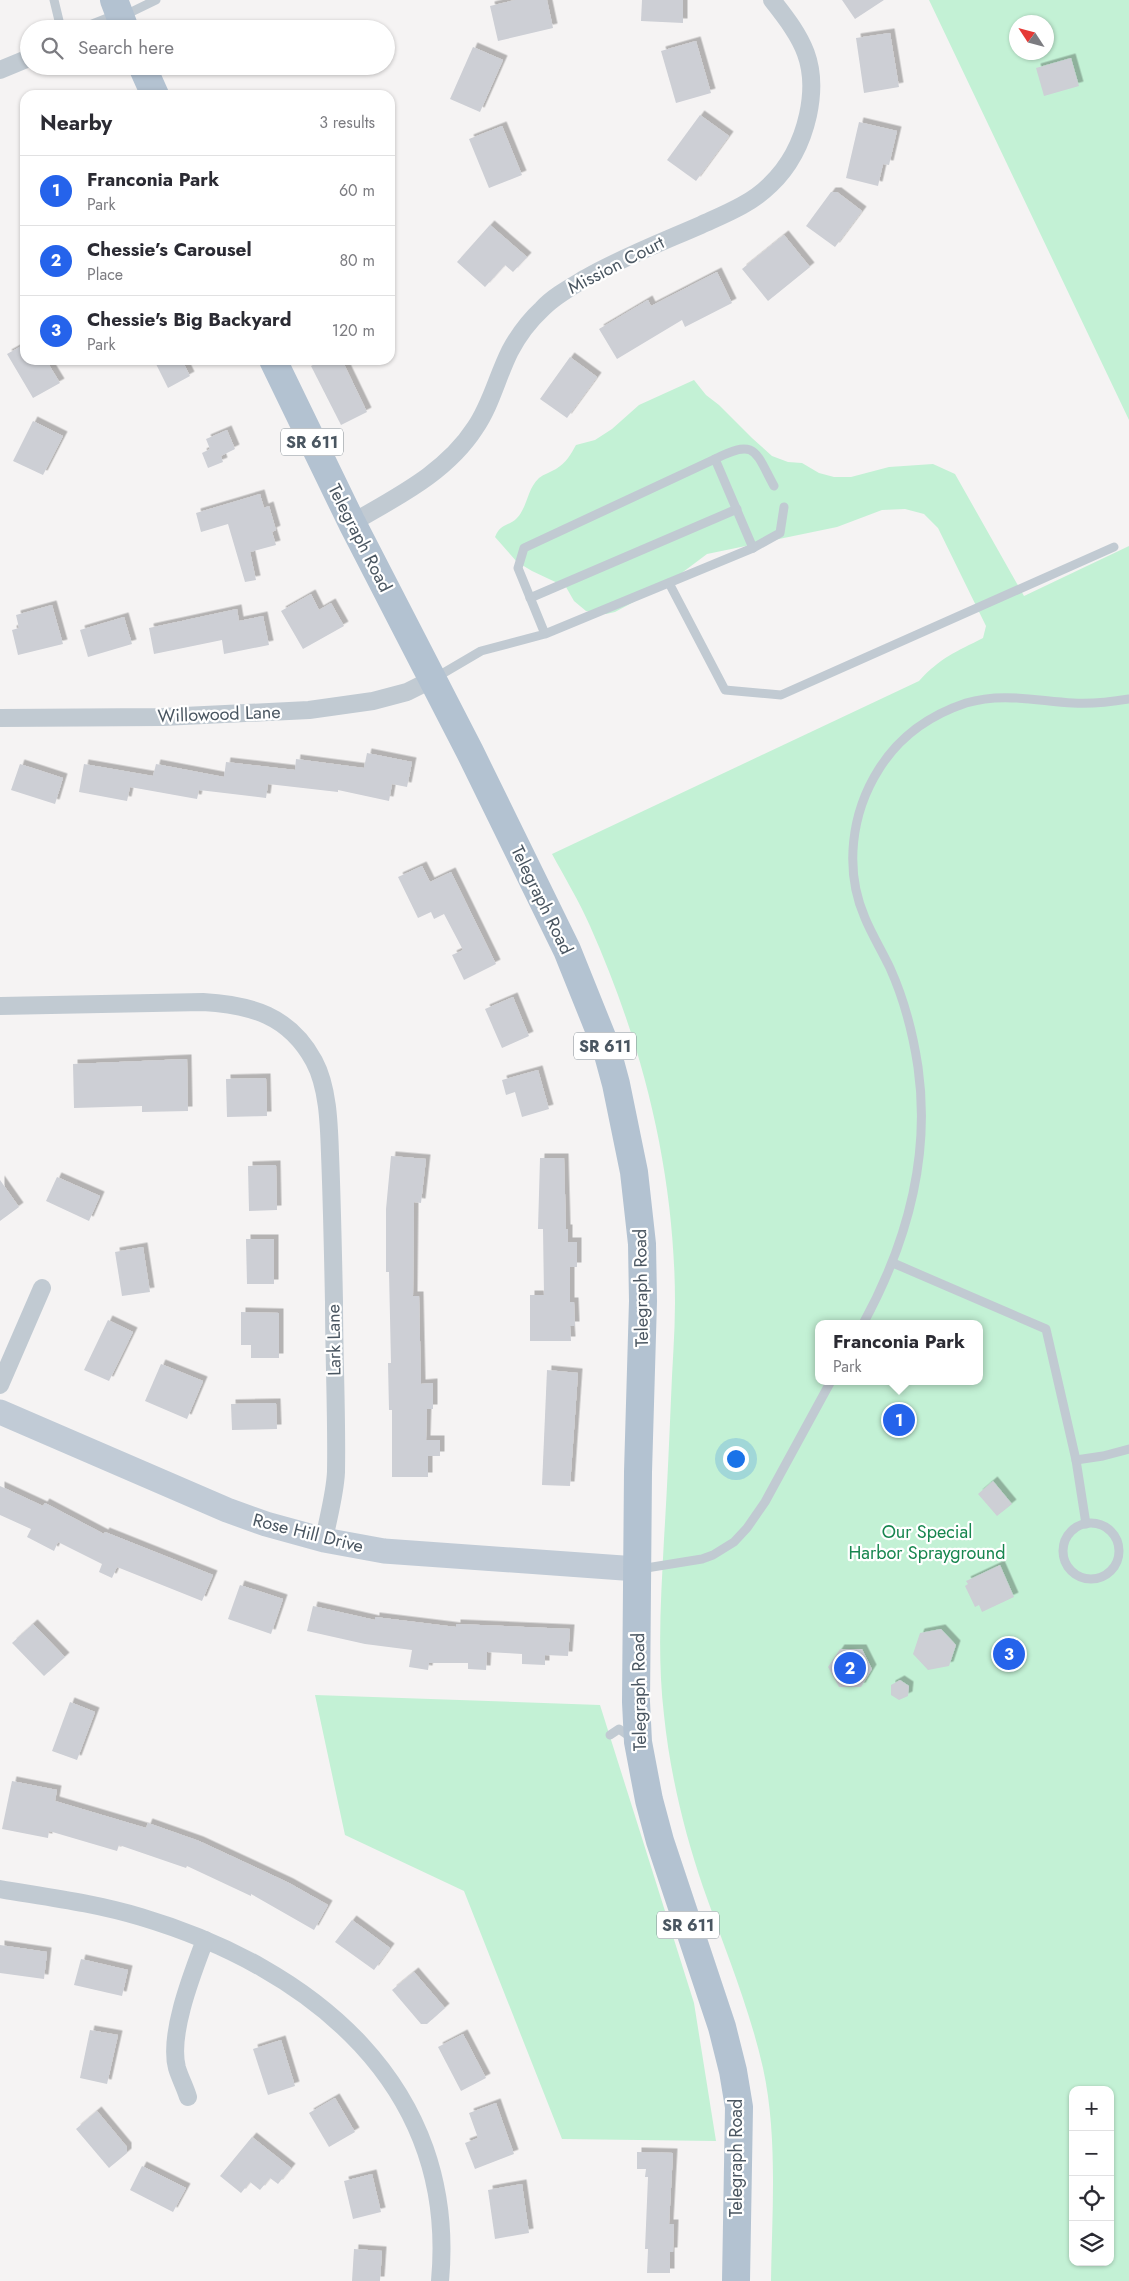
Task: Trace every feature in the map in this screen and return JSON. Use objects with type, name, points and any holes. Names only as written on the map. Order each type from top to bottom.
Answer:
[{"type":"main road","points":[[146,75],[153,90]]},
{"type":"main road","name":"Telegraph Road","points":[[275,365],[352,523],[433,679],[567,950],[606,1047],[616,1084],[634,1172],[642,1244],[644,1301],[637,1569],[636,1702],[638,1742],[649,1800],[660,1841],[722,2027],[733,2071],[739,2107],[736,2281]]},
{"type":"street","name":"Mission Court","points":[[352,523],[427,477],[456,452],[475,428],[487,407],[510,351],[525,328],[543,307],[565,290],[606,267],[741,206],[756,197],[780,175],[796,150],[804,131],[810,105],[811,84],[808,61],[800,38],[772,0]]},
{"type":"street","points":[[0,70],[20,62]]},
{"type":"street","name":"Willowood Lane","points":[[0,718],[163,716],[309,710],[373,701],[407,692],[433,679]]},
{"type":"street","name":"Lark Lane","points":[[0,1006],[203,1002],[235,1004],[254,1009],[292,1032],[315,1062],[322,1081],[330,1139],[332,1190],[336,1474],[324,1540]]},
{"type":"street","points":[[0,1385],[42,1288]]},
{"type":"street","name":"Rose Hill Drive","points":[[0,1412],[228,1510],[266,1524],[324,1540],[384,1551],[637,1569]]},
{"type":"street","points":[[0,1889],[95,1904],[142,1917],[205,1940],[266,1970],[323,2008],[353,2035],[382,2068],[405,2104],[422,2143],[434,2180],[440,2222],[442,2258],[440,2281]]},
{"type":"street","points":[[188,2097],[177,2067],[176,2040],[187,1987],[205,1940]]},
{"type":"lane","points":[[54,0],[59,20]]},
{"type":"lane","points":[[120,16],[156,0]]},
{"type":"lane","points":[[545,634],[518,568],[524,548],[734,449],[743,448],[756,453],[774,486]]},
{"type":"lane","points":[[715,459],[753,548]]},
{"type":"lane","points":[[433,679],[480,651],[545,634],[753,548],[780,533],[784,507]]},
{"type":"lane","points":[[530,598],[737,509]]},
{"type":"lane","points":[[669,583],[725,690],[781,694],[1114,547]]},
{"type":"lane","points":[[865,1320],[893,1263],[916,1186],[921,1149],[922,1112],[918,1068],[903,1002],[890,969],[864,917],[856,891],[853,844],[857,816],[865,794],[886,759],[906,736],[942,712],[968,703],[1008,697],[1073,703],[1097,703],[1129,699]]},
{"type":"lane","points":[[893,1263],[1046,1329],[1076,1460],[1086,1524]]},
{"type":"lane","points":[[637,1569],[702,1559],[713,1555],[734,1542],[748,1528],[765,1502],[829,1385]]},
{"type":"lane","points":[[1076,1460],[1103,1456],[1129,1449]]},
{"type":"lane","points":[[1086,1524],[1106,1527],[1114,1534],[1119,1554],[1116,1564],[1110,1572],[1101,1578],[1091,1580],[1081,1578],[1072,1573],[1066,1564],[1063,1554],[1064,1544],[1068,1535],[1076,1528],[1086,1524]]},
{"type":"lane","points":[[610,1735],[619,1729],[638,1742]]},
{"type":"green space","points":[[929,0],[1129,0],[1129,420]]},
{"type":"green space","name":"Our Special Harbor Sprayground","points":[[694,380],[706,395],[772,456],[788,462],[802,463],[819,473],[834,477],[851,477],[889,467],[933,464],[955,474],[1024,596],[1129,546],[1129,2281],[771,2281],[773,2174],[768,2094],[757,2045],[743,1999],[690,1845],[674,1780],[664,1715],[660,1627],[675,1303],[674,1254],[662,1158],[640,1063],[626,1017],[590,926],[552,854],[919,681],[942,661],[983,638],[986,626],[938,528],[924,514],[905,509],[882,510],[837,527],[707,554],[667,584],[615,612],[606,614],[586,611],[574,601],[566,587],[517,562],[495,537],[502,527],[514,521],[521,513],[532,487],[539,478],[563,464],[576,445],[595,440],[612,429],[639,405]]},
{"type":"green space","points":[[315,1695],[600,1705],[694,2003],[716,2141],[562,2139],[464,1891],[345,1835]]},
{"type":"building","points":[[515,0],[547,0],[553,28],[498,41],[490,6]]},
{"type":"building","points":[[642,0],[683,0],[683,23],[641,21]]},
{"type":"building","points":[[842,0],[884,0],[855,19]]},
{"type":"building","points":[[890,33],[899,87],[864,93],[856,38]]},
{"type":"building","points":[[696,41],[711,93],[676,103],[661,51]]},
{"type":"building","points":[[473,47],[503,60],[480,112],[450,99]]},
{"type":"building","points":[[1071,58],[1079,86],[1044,96],[1036,68]]},
{"type":"building","points":[[700,115],[729,136],[696,181],[667,160]]},
{"type":"building","points":[[859,122],[897,131],[889,165],[883,164],[878,186],[846,178]]},
{"type":"building","points":[[502,126],[522,175],[489,188],[469,139]]},
{"type":"building","points":[[831,192],[837,192],[862,211],[835,247],[806,226]]},
{"type":"building","points":[[490,225],[527,257],[513,272],[505,265],[485,287],[457,262]]},
{"type":"building","points":[[784,235],[810,267],[768,301],[742,269]]},
{"type":"building","points":[[717,272],[732,303],[685,327],[682,320],[617,359],[599,329],[648,300],[651,306]]},
{"type":"building","points":[[20,347],[20,365],[49,365],[60,383],[33,398],[7,354]]},
{"type":"building","points":[[570,357],[597,377],[567,418],[540,399]]},
{"type":"building","points":[[156,365],[184,365],[190,376],[168,388]]},
{"type":"building","points":[[344,365],[367,412],[341,425],[311,366]]},
{"type":"building","points":[[33,421],[63,436],[43,475],[13,461]]},
{"type":"building","points":[[227,430],[235,449],[221,456],[223,462],[208,468],[202,453],[210,449],[206,439]]},
{"type":"building","points":[[260,494],[264,508],[269,506],[276,530],[272,532],[276,545],[250,552],[256,580],[245,582],[228,524],[201,532],[196,513]]},
{"type":"building","points":[[311,594],[319,610],[331,603],[344,626],[303,649],[281,611]]},
{"type":"building","points":[[52,605],[63,644],[18,655],[12,630],[19,628],[16,615]]},
{"type":"building","points":[[237,609],[239,621],[263,616],[269,645],[224,654],[222,640],[154,654],[149,628]]},
{"type":"building","points":[[124,617],[132,644],[88,657],[80,630]]},
{"type":"building","points":[[367,753],[412,762],[407,787],[392,784],[389,801],[338,790],[338,792],[268,784],[266,798],[199,790],[197,799],[130,787],[127,801],[79,792],[84,764],[153,776],[156,764],[224,777],[226,762],[295,770],[296,759],[364,768]]},
{"type":"building","points":[[20,764],[63,778],[55,804],[11,790]]},
{"type":"building","points":[[422,866],[430,882],[451,872],[496,964],[464,980],[452,955],[463,950],[444,914],[434,919],[431,912],[418,918],[398,877]]},
{"type":"building","points":[[513,997],[529,1036],[502,1048],[485,1009]]},
{"type":"building","points":[[187,1059],[188,1111],[142,1112],[142,1106],[74,1108],[73,1064]]},
{"type":"building","points":[[538,1070],[549,1109],[522,1117],[515,1092],[506,1095],[502,1080]]},
{"type":"building","points":[[266,1078],[267,1116],[227,1117],[226,1079]]},
{"type":"building","points":[[391,1156],[426,1159],[421,1203],[414,1202],[413,1296],[419,1296],[421,1384],[433,1383],[433,1409],[427,1409],[426,1440],[440,1440],[440,1456],[428,1456],[428,1477],[392,1477],[392,1410],[389,1410],[388,1363],[391,1363],[389,1272],[386,1272],[386,1209]]},
{"type":"building","points":[[540,1158],[564,1158],[568,1242],[577,1242],[577,1267],[570,1267],[570,1302],[574,1302],[575,1326],[570,1326],[571,1341],[530,1341],[530,1295],[544,1295],[543,1229],[538,1229]]},
{"type":"building","points":[[276,1165],[277,1210],[249,1211],[248,1166]]},
{"type":"building","points":[[57,1177],[100,1196],[89,1221],[46,1201]]},
{"type":"building","points":[[0,1180],[19,1207],[0,1221]]},
{"type":"building","points":[[246,1239],[274,1239],[274,1284],[247,1284]]},
{"type":"building","points":[[143,1247],[150,1292],[122,1296],[115,1252]]},
{"type":"building","points":[[241,1312],[279,1313],[279,1358],[251,1358],[251,1345],[241,1345]]},
{"type":"building","points":[[108,1320],[133,1332],[109,1381],[84,1370]]},
{"type":"building","points":[[161,1364],[203,1381],[187,1419],[145,1401]]},
{"type":"building","points":[[547,1370],[578,1373],[570,1486],[542,1485]]},
{"type":"building","points":[[276,1403],[277,1429],[232,1430],[231,1404]]},
{"type":"building","points":[[993,1481],[1012,1504],[997,1516],[978,1494]]},
{"type":"building","points":[[0,1486],[43,1506],[45,1503],[104,1534],[105,1532],[213,1575],[202,1601],[117,1567],[112,1578],[99,1572],[102,1564],[58,1542],[54,1551],[27,1537],[31,1529],[0,1515]]},
{"type":"building","points":[[1000,1565],[1014,1597],[982,1612],[979,1605],[975,1607],[965,1586],[968,1584],[966,1581]]},
{"type":"building","points":[[240,1585],[283,1599],[271,1634],[228,1619]]},
{"type":"building","points":[[313,1606],[375,1620],[375,1617],[456,1627],[456,1624],[570,1629],[568,1656],[545,1655],[545,1665],[522,1664],[522,1654],[487,1652],[486,1670],[468,1669],[468,1663],[429,1663],[428,1670],[409,1667],[412,1650],[365,1644],[307,1631]]},
{"type":"building","points":[[33,1624],[65,1657],[44,1676],[12,1643]]},
{"type":"building","points":[[941,1629],[956,1645],[949,1666],[928,1670],[913,1654],[920,1633]]},
{"type":"building","points":[[840,1649],[862,1649],[872,1669],[861,1687],[839,1687],[828,1667]]},
{"type":"building","points":[[900,1680],[909,1686],[908,1696],[899,1700],[891,1695],[891,1685]]},
{"type":"building","points":[[70,1702],[95,1712],[77,1760],[52,1751]]},
{"type":"building","points":[[12,1781],[57,1790],[55,1801],[146,1828],[148,1823],[199,1841],[289,1883],[328,1905],[314,1930],[251,1894],[251,1896],[187,1866],[186,1868],[119,1845],[117,1851],[49,1831],[48,1838],[2,1829]]},
{"type":"building","points":[[352,1920],[390,1948],[374,1970],[335,1942]]},
{"type":"building","points":[[0,1945],[47,1952],[44,1979],[0,1973]]},
{"type":"building","points":[[81,1959],[128,1970],[122,1996],[74,1985]]},
{"type":"building","points":[[414,1972],[445,2008],[427,2024],[421,2024],[392,1990]]},
{"type":"building","points":[[90,2030],[118,2035],[107,2084],[80,2078]]},
{"type":"building","points":[[463,2034],[486,2078],[461,2091],[438,2047]]},
{"type":"building","points":[[281,2040],[295,2086],[268,2095],[253,2049]]},
{"type":"building","points":[[335,2098],[355,2132],[329,2147],[309,2113]]},
{"type":"building","points":[[496,2103],[514,2154],[475,2169],[465,2143],[478,2138],[469,2113]]},
{"type":"building","points":[[97,2111],[127,2147],[127,2153],[109,2168],[76,2129]]},
{"type":"building","points":[[252,2137],[291,2168],[278,2184],[270,2178],[260,2190],[250,2182],[241,2193],[220,2176]]},
{"type":"building","points":[[637,2152],[673,2153],[669,2224],[674,2224],[673,2252],[670,2252],[670,2273],[647,2273],[648,2249],[645,2249],[648,2177],[645,2177],[646,2169],[637,2169]]},
{"type":"building","points":[[142,2166],[186,2188],[173,2212],[130,2190]]},
{"type":"building","points":[[372,2174],[381,2212],[353,2219],[344,2181]]},
{"type":"building","points":[[522,2184],[529,2233],[495,2239],[488,2190]]},
{"type":"building","points":[[354,2249],[382,2251],[380,2281],[352,2281]]},
{"type":"place","name":"Franconia Park","points":[[899,1420]]},
{"type":"place","name":"Chessie's Big Backyard","points":[[1009,1654]]},
{"type":"place","name":"Chessie’s Carousel","points":[[850,1668]]}]
